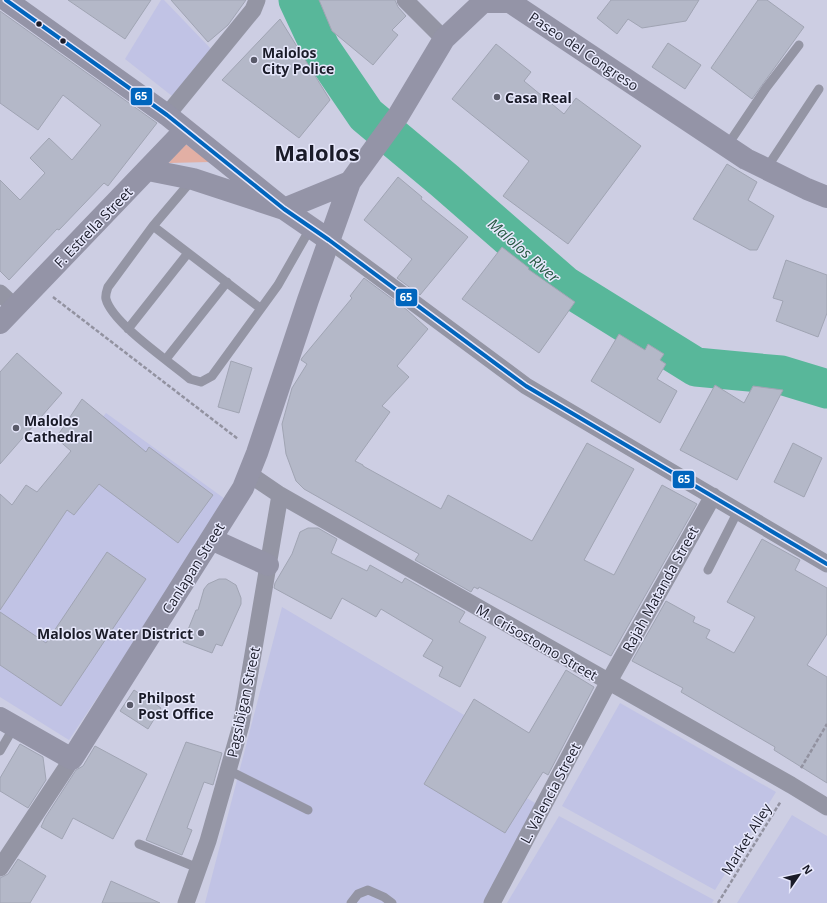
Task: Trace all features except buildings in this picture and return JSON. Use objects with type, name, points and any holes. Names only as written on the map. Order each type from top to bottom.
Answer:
[{"type":"main road","points":[[6,0],[167,115],[284,209],[329,240]]},
{"type":"main road","name":"Paseo del Congreso","points":[[329,240],[350,182],[398,116],[444,39],[483,1],[510,2],[746,159],[807,189],[827,197]]},
{"type":"main road","name":"F. Estrella Street","points":[[0,323],[8,300],[37,285],[185,130]]},
{"type":"main road","points":[[148,170],[193,179],[284,209],[350,182]]},
{"type":"main road","name":"Canlapan Street","points":[[72,759],[243,488],[257,453],[329,240]]},
{"type":"main road","points":[[212,539],[268,565]]},
{"type":"main road","points":[[7,722],[72,759]]},
{"type":"street","points":[[167,115],[253,10],[257,0]]},
{"type":"street","points":[[405,0],[444,39]]},
{"type":"street","points":[[329,240],[526,386],[827,564]]},
{"type":"street","name":"M. Crisostomo Street","points":[[249,474],[280,495],[608,683],[791,785],[827,807]]},
{"type":"street","name":"Pagsibigan Street","points":[[186,903],[208,841],[241,724],[280,495]]},
{"type":"street","name":"Rajah Matanda Street","points":[[608,683],[713,496]]},
{"type":"street","name":"L. Valencia Street","points":[[492,903],[608,683]]},
{"type":"street","name":"Canlapan Street","points":[[0,868],[72,759]]},
{"type":"lane","points":[[727,146],[766,88],[799,45]]},
{"type":"lane","points":[[766,169],[819,89]]},
{"type":"lane","points":[[193,179],[153,226],[108,287],[106,298],[113,313],[128,328],[190,379],[201,382],[212,376],[278,285],[311,227]]},
{"type":"lane","points":[[153,226],[260,308]]},
{"type":"lane","points":[[128,328],[188,253]]},
{"type":"lane","points":[[166,359],[227,282]]},
{"type":"lane","points":[[708,570],[738,511]]},
{"type":"lane","points":[[0,751],[7,722]]},
{"type":"lane","points":[[228,770],[308,810]]},
{"type":"lane","points":[[139,844],[198,868]]},
{"type":"lane","points":[[351,903],[358,894],[368,890],[384,897],[392,903]]},
{"type":"path","points":[[37,285],[257,453]]},
{"type":"path","name":"Market Alley","points":[[718,903],[827,724]]},
{"type":"shaded area","points":[[161,0],[164,0],[212,50],[172,96],[125,59]]},
{"type":"shaded area","points":[[184,143],[210,162],[169,163]]},
{"type":"shaded area","points":[[106,413],[225,499],[166,594],[69,740],[0,697],[0,546],[37,494]]},
{"type":"shaded area","points":[[282,607],[464,715],[454,753],[543,808],[486,903],[205,903]]},
{"type":"shaded area","points":[[620,703],[776,792],[715,890],[562,806]]},
{"type":"shaded area","points":[[792,815],[827,836],[827,903],[737,903]]},
{"type":"shaded area","points":[[559,816],[714,900],[712,903],[507,903]]},
{"type":"waterway","name":"Malolos River","points":[[298,0],[321,49],[366,115],[445,181],[564,285],[696,367],[781,375],[827,389]]},
{"type":"transit line","name":"65","points":[[6,0],[167,115],[284,209],[329,240],[526,386],[827,564]]},
{"type":"place","name":"Malolos City Police","points":[[254,60]]},
{"type":"place","name":"Casa Real","points":[[497,97]]},
{"type":"place","name":"Malolos Cathedral","points":[[16,428]]},
{"type":"place","name":"Malolos Water District","points":[[201,633]]},
{"type":"place","name":"Philpost Post Office","points":[[130,705]]},
{"type":"district","name":"Malolos","points":[[317,152]]}]
